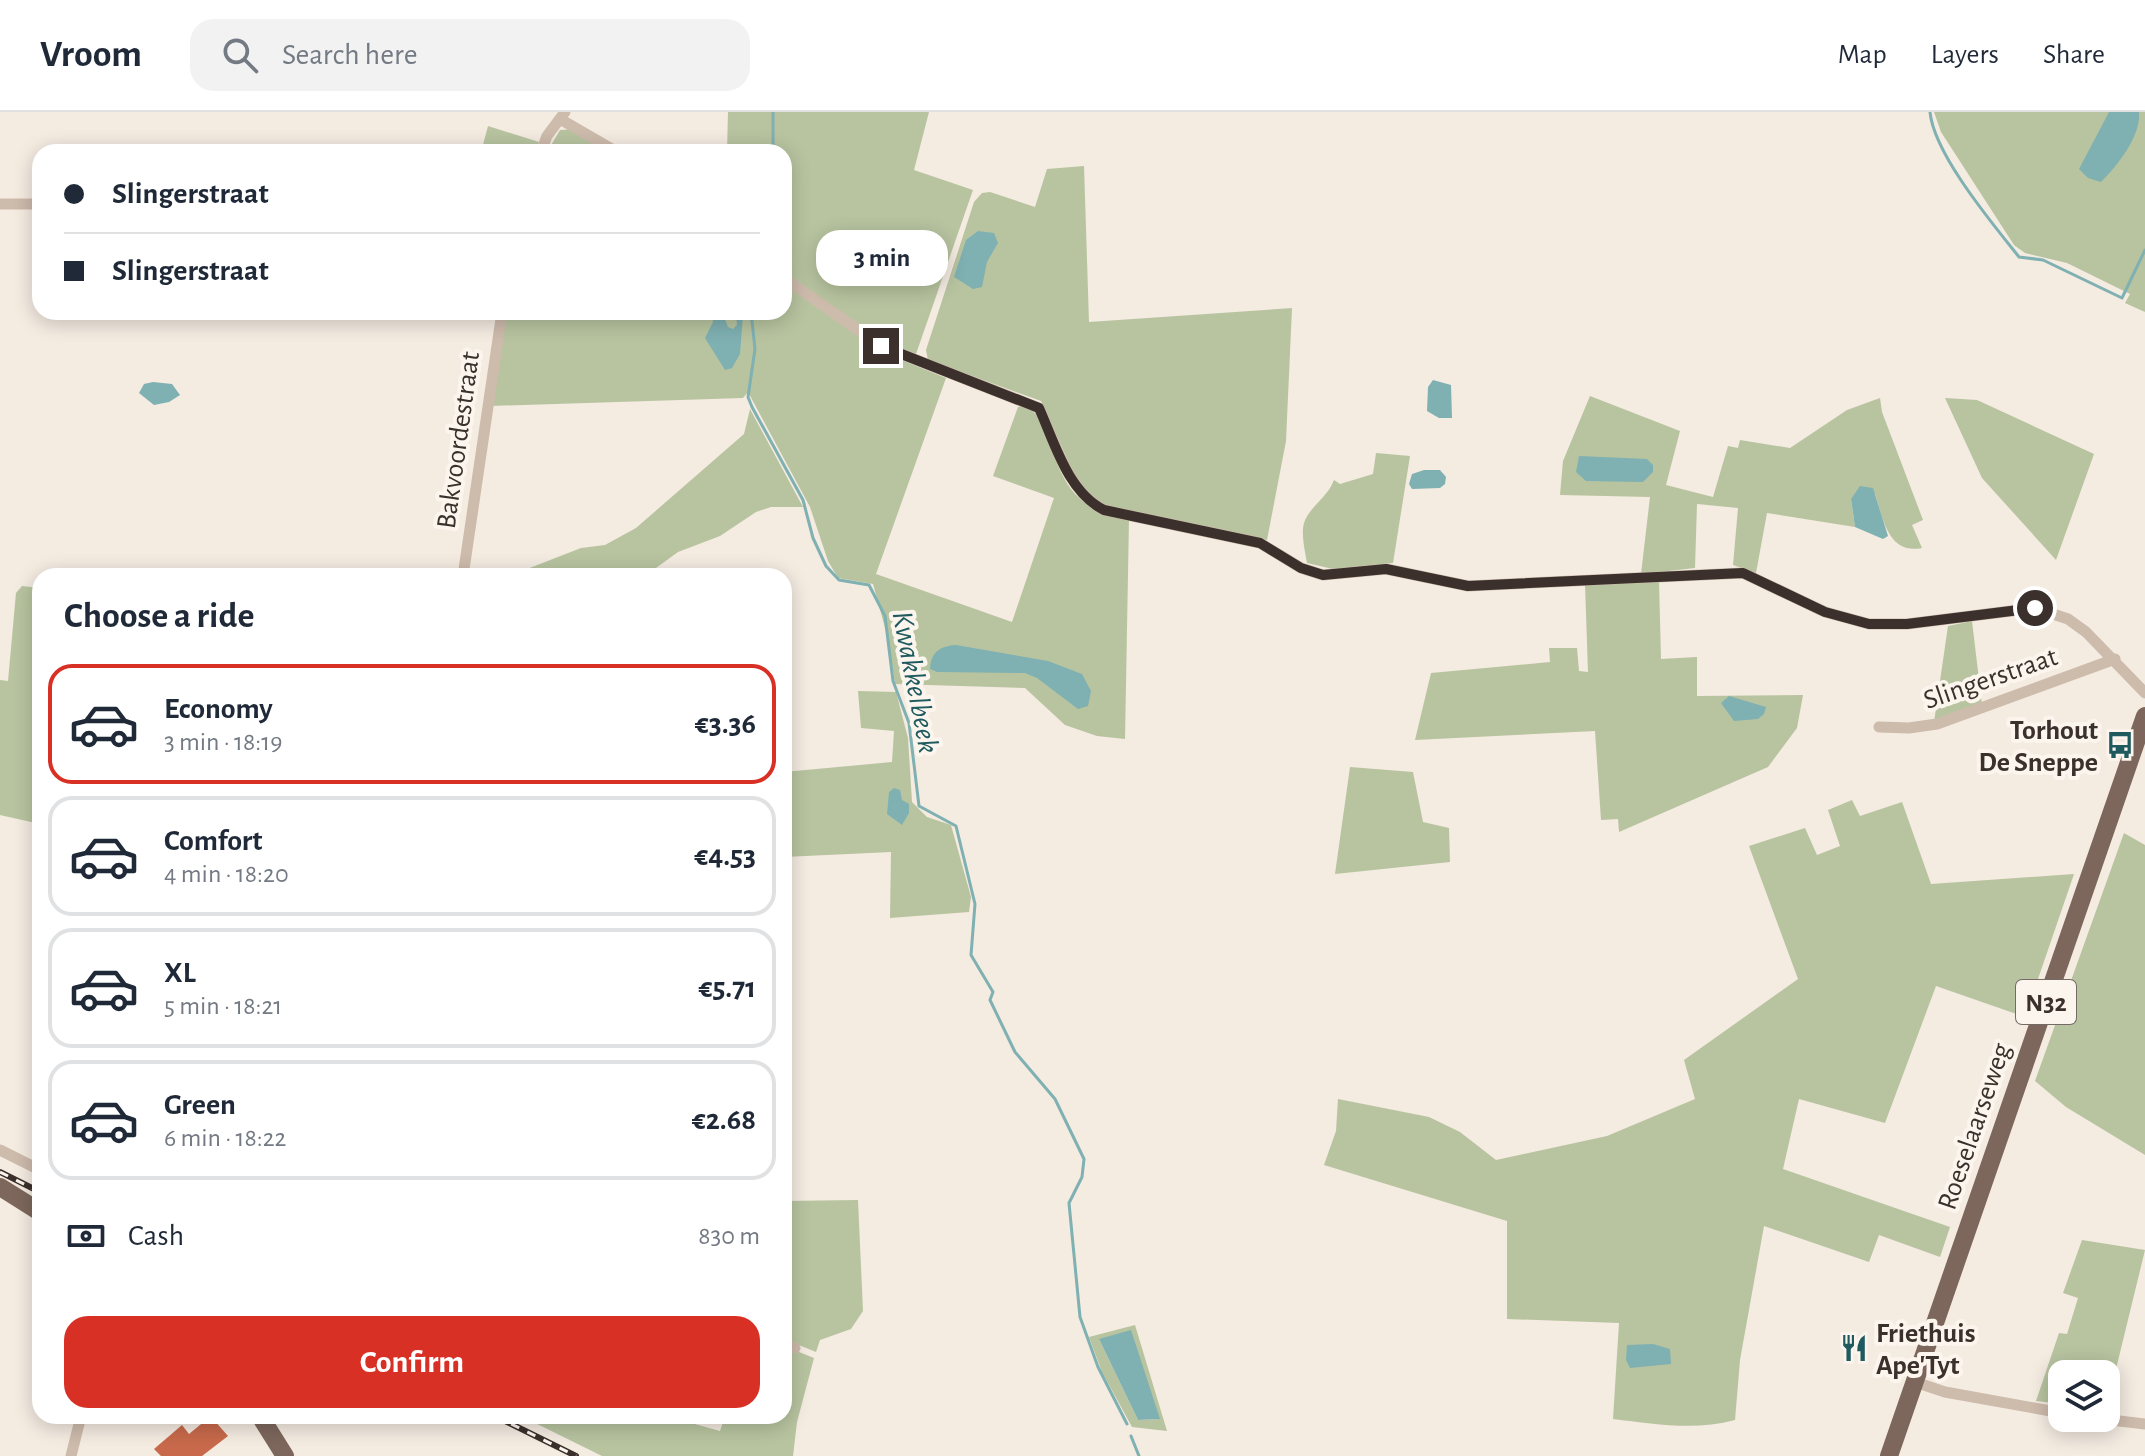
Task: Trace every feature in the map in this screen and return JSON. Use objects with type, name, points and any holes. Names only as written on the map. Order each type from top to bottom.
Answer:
[{"type":"main road","name":"Roeselaarseweg","points":[[1889,1456],[2145,716]]},
{"type":"main road","points":[[0,1187],[32,1208]]},
{"type":"main road","points":[[0,1195],[19,1201]]},
{"type":"main road","points":[[265,1424],[285,1456]]},
{"type":"street","points":[[544,144],[562,116],[605,144]]},
{"type":"street","points":[[0,204],[32,204]]},
{"type":"street","name":"Slingerstraat","points":[[792,284],[881,346],[1039,408],[1075,486],[1088,502],[1104,510],[1260,543],[1301,568],[1320,574],[1386,569],[1468,586],[1743,573],[1825,612],[1869,624],[1907,624],[2035,608],[2051,611],[2086,632],[2145,693]]},
{"type":"street","name":"Bakvoordestraat","points":[[464,568],[501,320]]},
{"type":"street","name":"Slingerstraat","points":[[1879,727],[1937,724],[2115,659]]},
{"type":"street","points":[[0,1150],[32,1166]]},
{"type":"street","points":[[1915,1382],[1945,1392],[2048,1410]]},
{"type":"street","points":[[2120,1421],[2145,1424]]},
{"type":"street","points":[[71,1456],[79,1424]]},
{"type":"green space","points":[[728,112],[929,112],[914,170],[973,190],[916,354],[888,345],[792,279],[792,144],[727,144]]},
{"type":"green space","points":[[1934,112],[2145,112],[2145,312],[2125,303],[2130,294],[2067,263],[2025,253],[2014,245],[1941,132]]},
{"type":"green space","points":[[488,126],[539,142],[538,144],[483,144]]},
{"type":"green space","points":[[575,129],[597,144],[552,144],[560,130]]},
{"type":"green space","points":[[1084,166],[1089,322],[1292,308],[1286,441],[1267,540],[1101,505],[1078,483],[1041,401],[928,360],[926,350],[974,202],[982,193],[990,192],[1035,207],[1047,169]]},
{"type":"green space","points":[[792,290],[882,352],[946,378],[876,574],[1012,622],[1054,498],[993,476],[1018,407],[1025,405],[1036,414],[1059,468],[1076,495],[1106,513],[1129,519],[1125,739],[1097,736],[1065,725],[1025,688],[895,684],[887,635],[873,584],[838,578],[828,561],[810,507],[748,392],[743,398],[489,406],[505,320],[792,320]]},
{"type":"green space","points":[[1590,396],[1680,431],[1666,485],[1713,497],[1728,446],[1738,448],[1740,440],[1790,448],[1847,410],[1880,398],[1882,412],[1923,520],[1912,525],[1922,548],[1911,549],[1894,540],[1884,523],[1875,494],[1851,499],[1855,527],[1767,513],[1756,573],[1733,565],[1738,508],[1697,504],[1695,568],[1641,574],[1650,497],[1560,495],[1563,461]]},
{"type":"green space","points":[[1945,398],[1977,400],[2094,454],[2056,560],[1982,478]]},
{"type":"green space","points":[[750,409],[803,507],[771,507],[756,512],[720,536],[678,552],[656,568],[530,568],[581,548],[605,545],[636,528],[744,434]]},
{"type":"green space","points":[[1376,453],[1410,456],[1393,563],[1333,569],[1307,563],[1303,533],[1306,517],[1334,480],[1340,484],[1373,474]]},
{"type":"green space","points":[[1659,581],[1661,659],[1697,657],[1697,696],[1803,695],[1797,728],[1768,767],[1619,832],[1618,819],[1601,820],[1595,731],[1415,740],[1431,673],[1550,662],[1549,648],[1577,648],[1579,671],[1588,672],[1585,584]]},
{"type":"green space","points":[[22,586],[32,587],[32,822],[0,815],[0,680],[8,681],[16,593]]},
{"type":"green space","points":[[1972,621],[1982,705],[1934,722],[1948,626]]},
{"type":"green space","points":[[858,691],[896,692],[908,738],[912,802],[927,817],[951,825],[971,897],[969,912],[890,918],[891,852],[792,857],[792,771],[892,762],[894,731],[861,728]]},
{"type":"green space","points":[[1350,767],[1413,772],[1423,822],[1449,828],[1450,862],[1335,874]]},
{"type":"green space","points":[[1852,800],[1860,816],[1902,802],[1931,884],[2074,874],[2025,1017],[1936,986],[1885,1123],[1799,1099],[1783,1169],[1950,1227],[1940,1257],[1879,1235],[1869,1262],[1764,1226],[1740,1360],[1735,1420],[1690,1426],[1613,1419],[1619,1323],[1507,1319],[1507,1221],[1324,1165],[1336,1131],[1338,1099],[1429,1117],[1460,1132],[1496,1160],[1607,1136],[1695,1099],[1684,1060],[1798,979],[1749,846],[1805,828],[1817,855],[1840,846],[1828,810]]},
{"type":"green space","points":[[2124,833],[2145,845],[2145,1155],[2066,1107],[2035,1081]]},
{"type":"green space","points":[[858,1200],[863,1311],[851,1329],[820,1340],[816,1352],[792,1342],[792,1201]]},
{"type":"green space","points":[[2082,1240],[2145,1250],[2118,1360],[2050,1360],[2059,1333],[2067,1334],[2078,1298],[2063,1293]]},
{"type":"green space","points":[[1135,1325],[1167,1431],[1132,1427],[1102,1372],[1089,1337]],"holes":[[[1099,1339],[1159,1419],[1138,1420]]]},
{"type":"green space","points":[[792,1349],[814,1358],[797,1422],[793,1456],[602,1456],[537,1424],[695,1424],[720,1431],[722,1424],[792,1424]]},
{"type":"green space","points":[[2048,1366],[2048,1402],[2036,1401]]},
{"type":"water","points":[[2109,112],[2139,112],[2139,121],[2127,150],[2101,182],[2088,178],[2079,169]]},
{"type":"water","points":[[978,231],[994,233],[998,243],[987,262],[982,287],[973,289],[954,277],[966,240]]},
{"type":"water","points":[[725,320],[728,327],[733,329],[736,320],[743,320],[740,354],[732,368],[725,370],[705,338],[713,322]]},
{"type":"water","points":[[1433,380],[1451,385],[1452,418],[1439,418],[1427,411],[1428,387]]},
{"type":"water","points":[[144,384],[172,384],[180,395],[169,402],[154,405],[139,393]]},
{"type":"water","points":[[1579,456],[1647,459],[1653,465],[1653,472],[1643,482],[1586,481],[1576,472]]},
{"type":"water","points":[[1440,470],[1446,477],[1445,484],[1440,488],[1412,489],[1409,484],[1412,474]]},
{"type":"water","points":[[1860,486],[1873,488],[1888,536],[1883,539],[1855,527],[1851,499]]},
{"type":"water","points":[[956,645],[1048,661],[1082,674],[1091,691],[1088,706],[1078,709],[1037,678],[1025,673],[937,672],[930,669],[937,651]]},
{"type":"water","points":[[1729,696],[1766,707],[1764,714],[1758,719],[1734,721],[1721,703]]},
{"type":"water","points":[[894,788],[900,790],[902,800],[909,804],[909,813],[902,825],[887,814],[889,792]]},
{"type":"water","points":[[1131,1330],[1160,1419],[1138,1420],[1099,1339]]},
{"type":"water","points":[[1653,1344],[1670,1349],[1671,1364],[1630,1368],[1626,1360],[1627,1345]]},
{"type":"building","points":[[201,1424],[217,1424],[228,1436],[202,1456],[161,1456],[154,1449],[182,1425],[189,1434]]},
{"type":"waterway","name":"Kwakkelbeek","points":[[773,112],[773,144]]},
{"type":"waterway","points":[[1930,112],[1934,129],[1953,167],[2019,257],[2043,260],[2122,298],[2145,250]]},
{"type":"waterway","name":"Kwakkelbeek","points":[[752,320],[755,349],[748,397],[803,500],[813,538],[826,566],[839,580],[869,585],[885,616],[893,681],[909,723],[919,806],[956,826],[975,904],[971,955],[993,992],[990,1000],[1015,1052],[1055,1099],[1084,1159],[1082,1177],[1069,1203],[1080,1317],[1098,1367],[1127,1424]]},
{"type":"waterway","name":"Kwakkelbeek","points":[[1131,1436],[1139,1456]]},
{"type":"railway","points":[[0,1172],[32,1188]]},
{"type":"railway","points":[[511,1424],[576,1456]]},
{"type":"place","name":"Torhout De Sneppe","points":[[2120,745]]},
{"type":"place","name":"Friethuis Ape'Tyt","points":[[1854,1348]]},
{"type":"route","points":[[881,346],[1039,408],[1075,486],[1088,502],[1104,510],[1260,543],[1301,568],[1323,575],[1386,569],[1468,586],[1743,573],[1825,612],[1869,624],[1907,624],[2035,608]]}]
